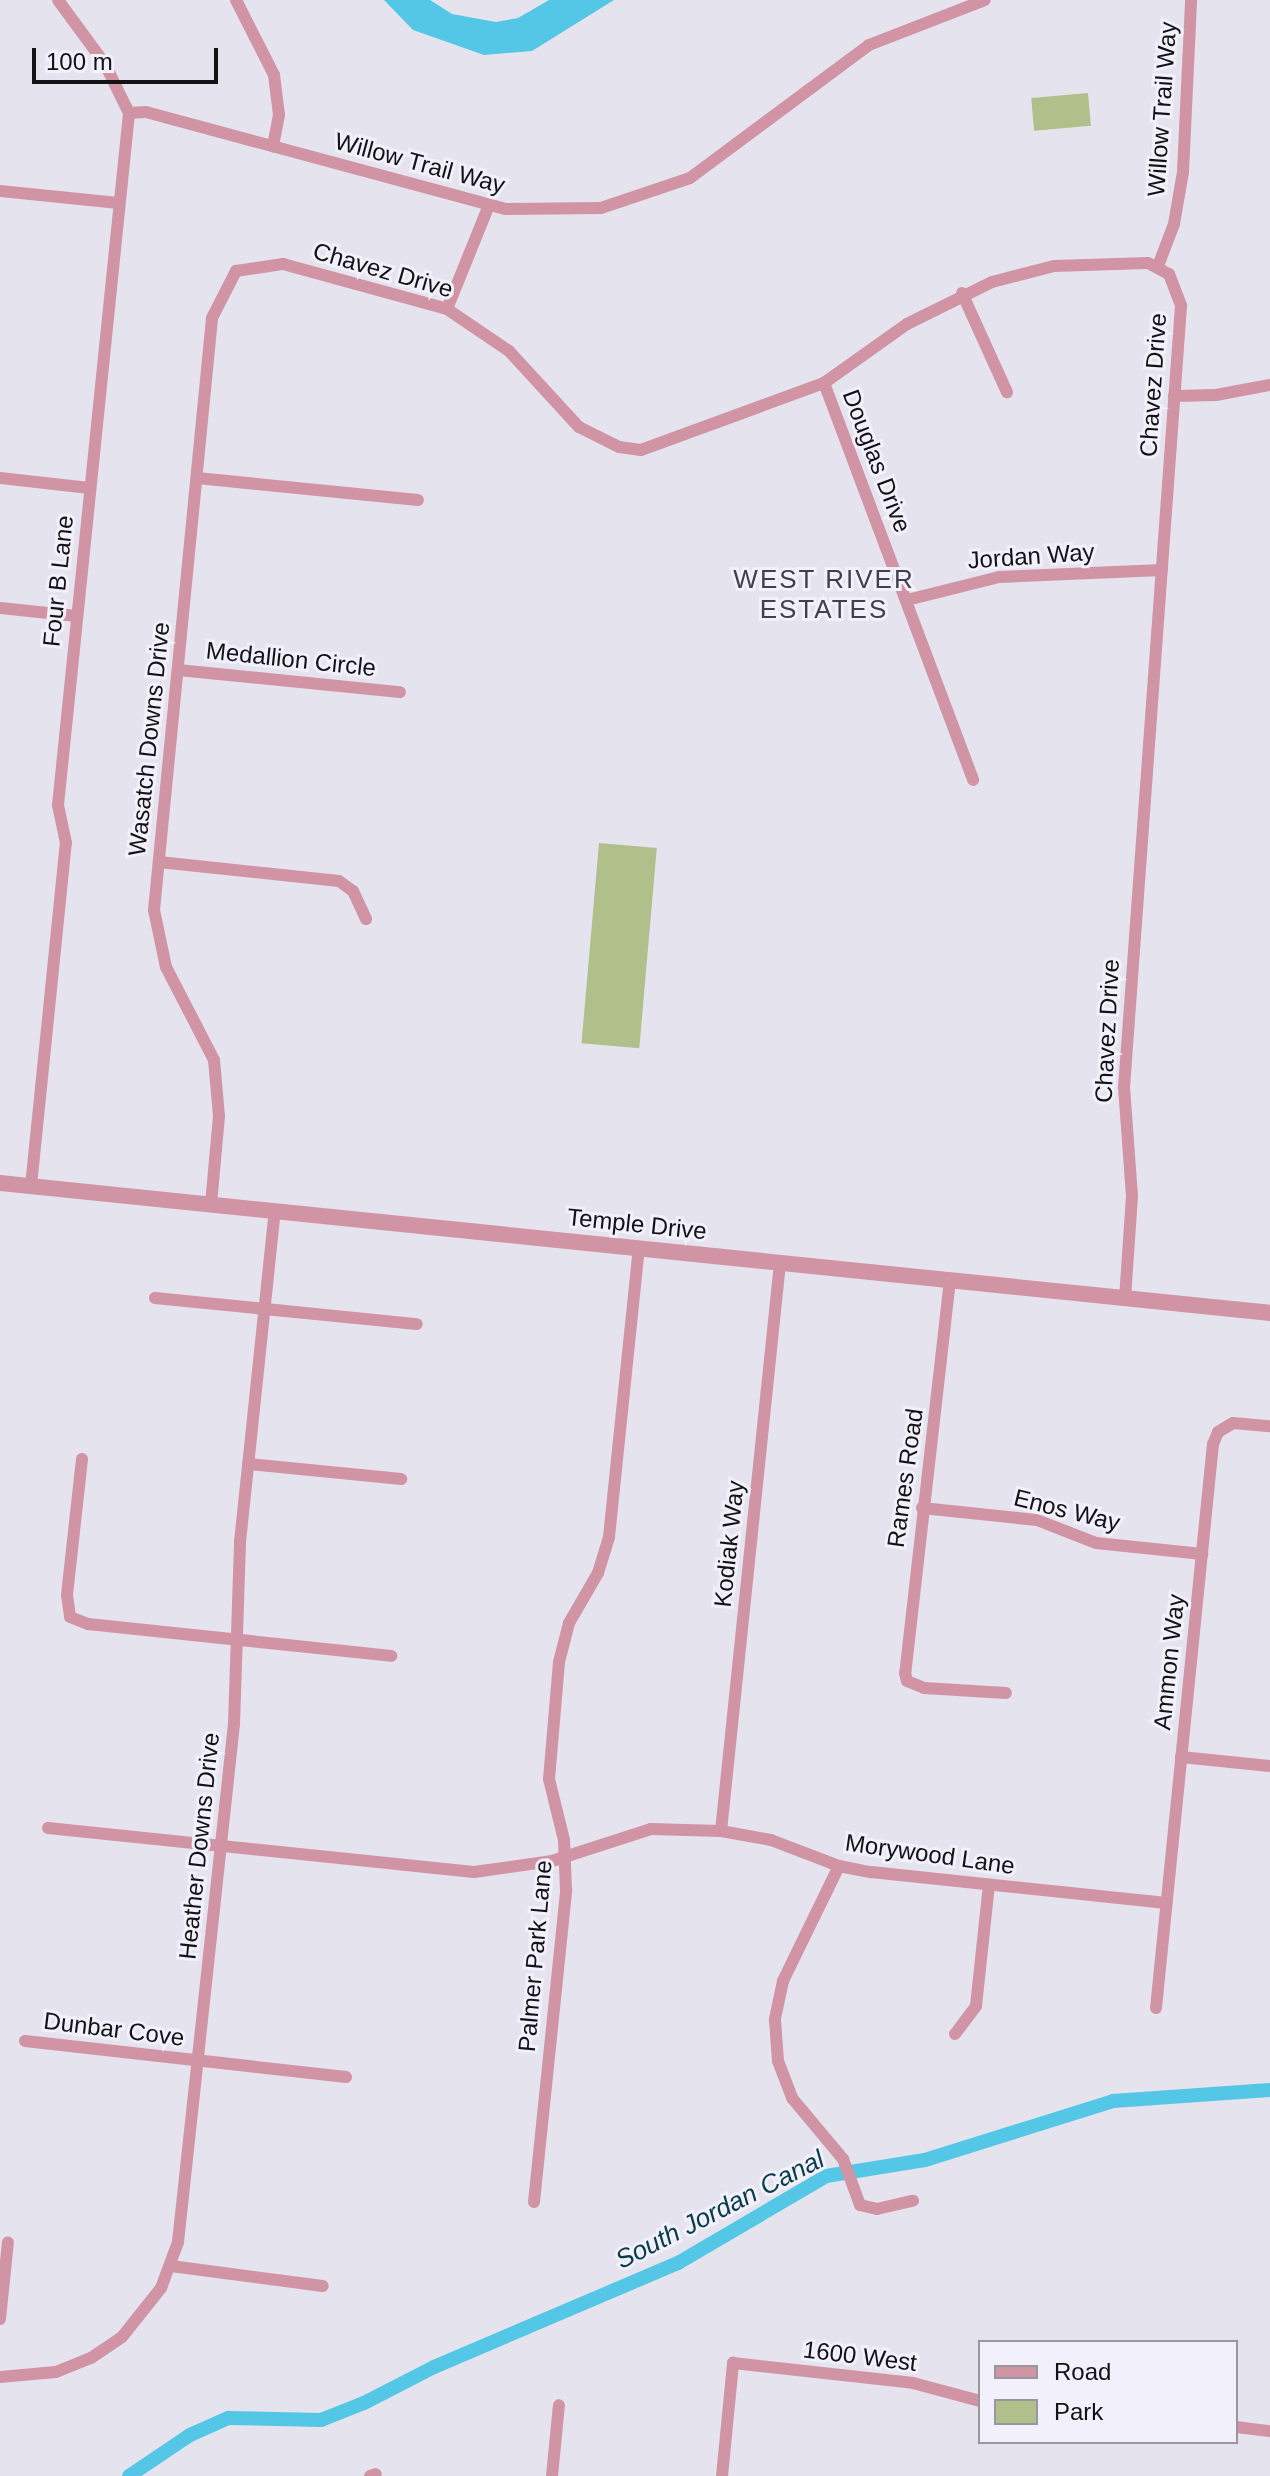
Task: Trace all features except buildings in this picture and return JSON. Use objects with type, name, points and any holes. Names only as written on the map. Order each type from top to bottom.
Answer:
[{"type":"street","points":[[58,0],[105,64],[129,113]]},
{"type":"street","points":[[236,0],[274,75],[279,115],[273,146]]},
{"type":"street","name":"Willow Trail Way","points":[[129,113],[146,112],[489,205],[519,210],[601,208],[671,187],[869,45],[985,0]]},
{"type":"street","name":"Willow Trail Way","points":[[1158,266],[1174,224],[1183,172],[1191,0]]},
{"type":"street","name":"Four B Lane","points":[[31,1186],[65,850],[58,805],[129,113]]},
{"type":"street","points":[[0,191],[118,203]]},
{"type":"street","points":[[447,309],[489,205]]},
{"type":"street","name":"Chavez Drive","points":[[236,271],[283,264],[447,309],[509,351],[579,427],[632,450],[656,447],[824,383],[907,324],[962,293],[1054,266],[1118,261],[1158,266],[1179,294],[1124,1087],[1132,1196],[1125,1298]]},
{"type":"street","name":"Wasatch Downs Drive","points":[[211,1204],[219,1116],[217,1078],[207,1042],[159,949],[154,910],[212,318],[236,271]]},
{"type":"street","points":[[962,293],[1007,392]]},
{"type":"street","name":"Douglas Drive","points":[[824,383],[973,780]]},
{"type":"street","points":[[1174,396],[1216,395],[1270,385]]},
{"type":"street","points":[[0,478],[89,488]]},
{"type":"street","points":[[197,478],[418,500]]},
{"type":"street","name":"Jordan Way","points":[[907,600],[999,577],[1162,570]]},
{"type":"street","points":[[0,608],[77,616]]},
{"type":"street","name":"Medallion Circle","points":[[178,670],[400,692]]},
{"type":"street","points":[[159,862],[339,881],[353,891],[366,919]]},
{"type":"street","name":"Temple Drive","points":[[0,1183],[1270,1313]]},
{"type":"street","name":"Heather Downs Drive","points":[[0,2377],[56,2372],[107,2348],[136,2323],[171,2266],[198,2061],[221,1846],[248,1464],[275,1211]]},
{"type":"street","name":"Palmer Park Lane","points":[[534,2202],[566,1857],[549,1779],[559,1662],[569,1623],[607,1546],[639,1248]]},
{"type":"street","name":"Kodiak Way","points":[[721,1831],[780,1263]]},
{"type":"street","name":"Rames Road","points":[[950,1280],[904,1664],[907,1681],[924,1688],[1006,1693]]},
{"type":"street","points":[[155,1298],[417,1324]]},
{"type":"street","name":"Ammon Way","points":[[1156,2008],[1213,1444],[1222,1428],[1238,1423],[1270,1426]]},
{"type":"street","points":[[82,1459],[67,1595],[70,1617],[88,1624],[391,1656]]},
{"type":"street","points":[[248,1464],[401,1479]]},
{"type":"street","name":"Enos Way","points":[[922,1508],[1037,1520],[1096,1543],[1202,1554]]},
{"type":"street","points":[[1181,1757],[1270,1766]]},
{"type":"street","name":"Morywood Lane","points":[[48,1828],[474,1872],[566,1857],[651,1829],[721,1831],[771,1840],[839,1866],[1166,1903]]},
{"type":"street","points":[[839,1866],[783,1981],[775,2040],[792,2098],[848,2172],[855,2198],[868,2209],[913,2201]]},
{"type":"street","points":[[955,2034],[976,2006],[989,1885]]},
{"type":"street","name":"Dunbar Cove","points":[[25,2041],[346,2077]]},
{"type":"street","points":[[0,2319],[8,2242]]},
{"type":"street","points":[[171,2266],[323,2286]]},
{"type":"street","name":"1600 West","points":[[722,2476],[733,2363],[913,2383],[978,2400]]},
{"type":"street","points":[[552,2476],[559,2405]]},
{"type":"street","points":[[1238,2427],[1270,2431]]},
{"type":"green space","points":[[1088,93],[1091,126],[1034,131],[1031,98]]},
{"type":"green space","points":[[599,843],[657,848],[639,1048],[581,1043]]},
{"type":"water","points":[[384,0],[430,0],[452,14],[496,22],[518,18],[549,0],[614,0],[532,51],[484,55],[413,30]]},
{"type":"waterway","name":"South Jordan Canal","points":[[129,2476],[190,2435],[228,2418],[321,2420],[364,2403],[434,2367],[678,2263],[826,2176],[925,2160],[1113,2101],[1270,2090]]},
{"type":"district","name":"WEST RIVER ESTATES","points":[[824,595]]}]
